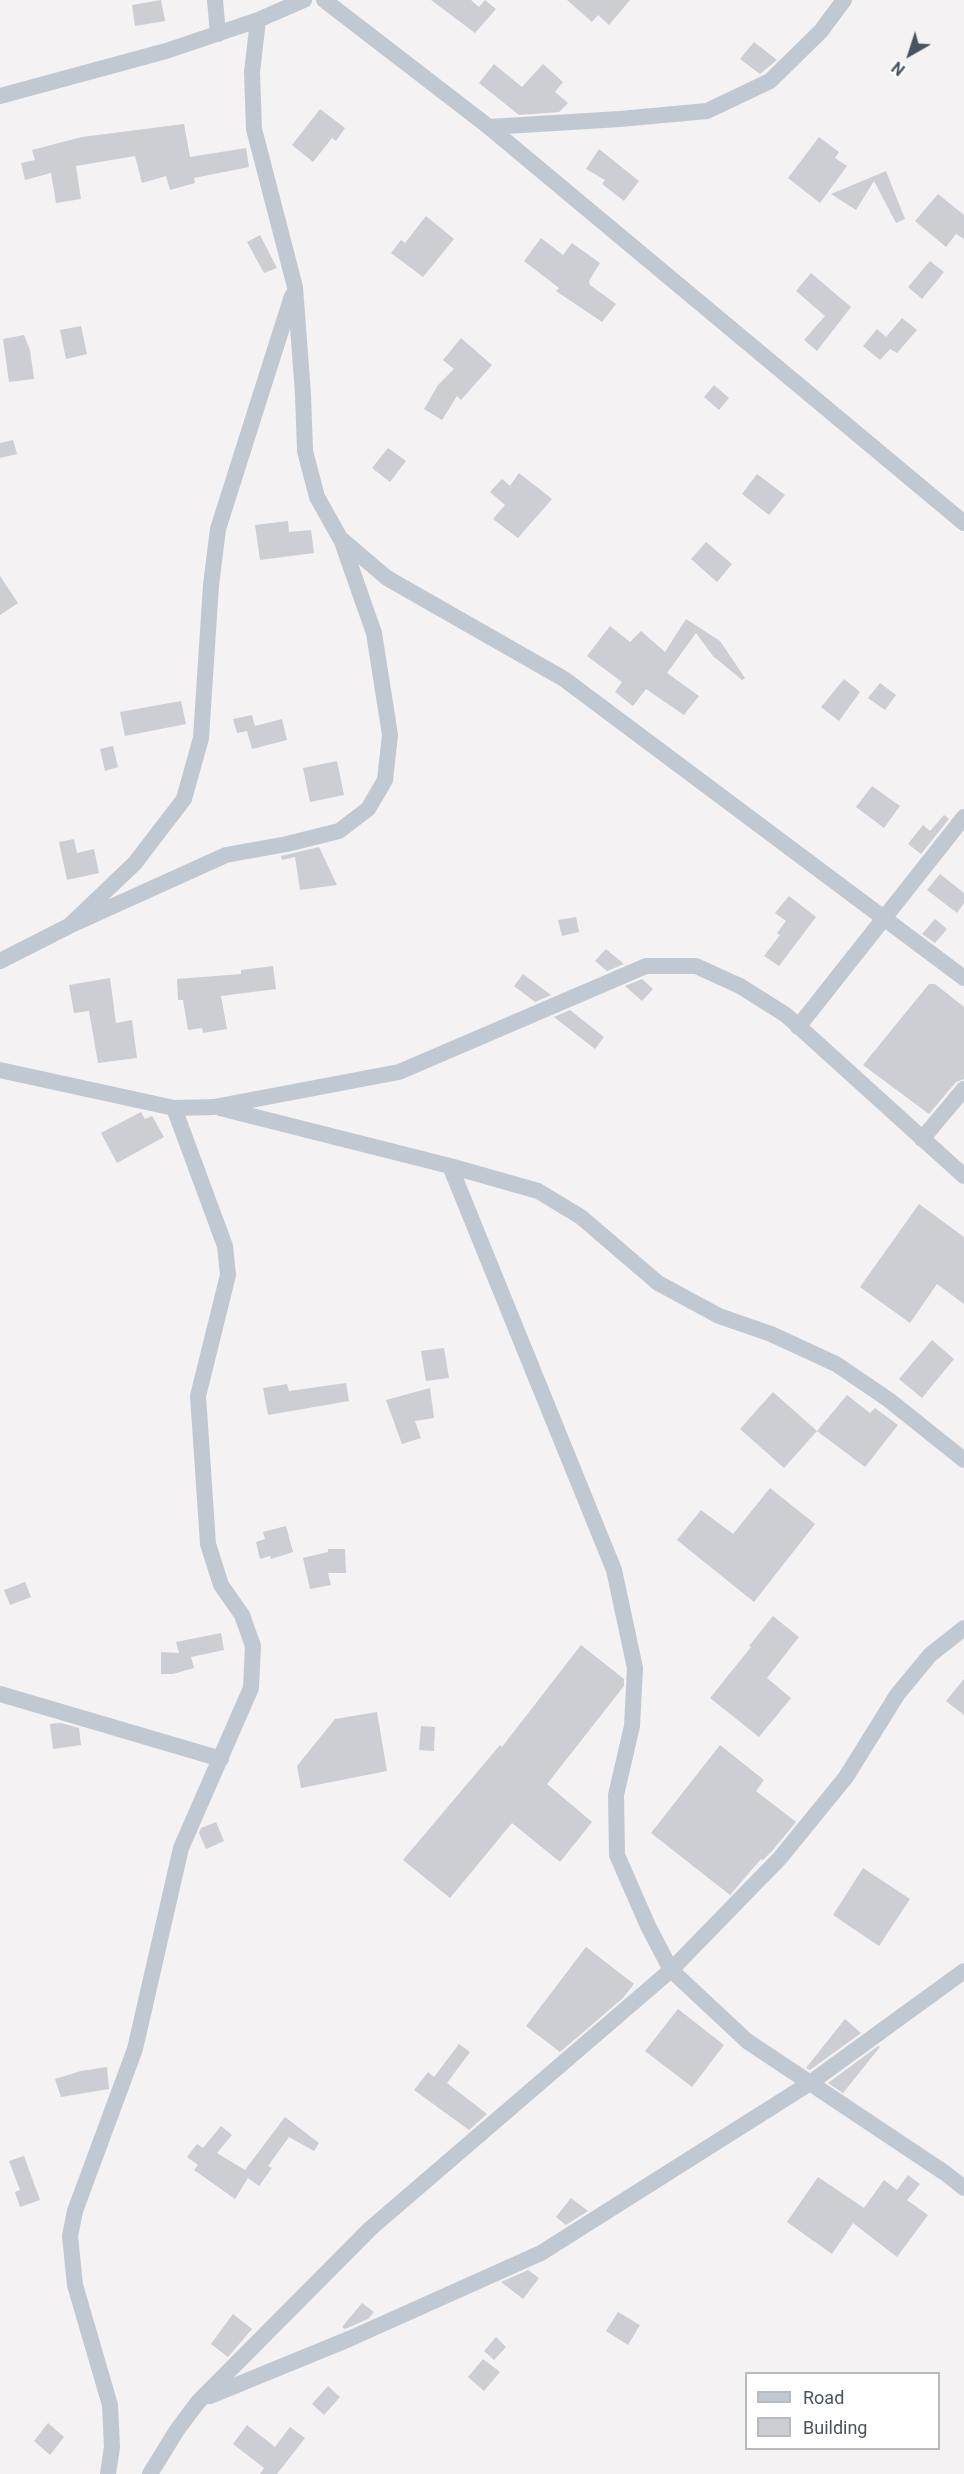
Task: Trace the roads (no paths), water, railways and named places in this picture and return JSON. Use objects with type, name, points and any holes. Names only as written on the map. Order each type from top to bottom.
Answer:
[{"type":"street","points":[[214,0],[218,34]]},
{"type":"street","points":[[0,96],[166,51],[258,20],[304,0]]},
{"type":"street","points":[[324,0],[489,127],[964,523]]},
{"type":"street","points":[[489,127],[707,111],[770,81],[821,31],[844,0]]},
{"type":"street","points":[[0,961],[69,926],[226,855],[287,844],[339,831],[368,809],[385,780],[390,735],[374,633],[340,538],[317,497],[305,451],[295,287],[254,129],[252,72],[258,20]]},
{"type":"street","points":[[69,926],[135,862],[184,799],[201,738],[210,585],[218,529],[295,287]]},
{"type":"street","points":[[340,538],[387,578],[564,679],[964,978]]},
{"type":"street","points":[[798,1027],[964,817]]},
{"type":"street","points":[[0,1070],[174,1108],[214,1107],[399,1072],[646,966],[696,966],[740,986],[786,1015],[964,1176]]},
{"type":"street","points":[[922,1139],[964,1089]]},
{"type":"street","points":[[214,1107],[450,1166],[538,1191],[581,1217],[658,1283],[719,1316],[771,1334],[836,1364],[889,1400],[964,1460]]},
{"type":"street","points":[[108,2474],[112,2447],[110,2405],[75,2285],[70,2236],[75,2211],[135,2049],[181,1848],[251,1688],[253,1646],[242,1615],[221,1585],[208,1544],[198,1396],[228,1275],[225,1246],[174,1108]]},
{"type":"street","points":[[450,1166],[614,1570],[635,1668],[632,1726],[616,1795],[617,1855],[648,1926],[671,1970],[747,2040],[964,2188]]},
{"type":"street","points":[[150,2474],[177,2430],[198,2402],[371,2229],[671,1970],[780,1858],[846,1777],[897,1695],[930,1655],[964,1628]]},
{"type":"street","points":[[0,1694],[221,1760]]},
{"type":"street","points":[[198,2402],[228,2387],[349,2339],[541,2253],[810,2083],[964,1971]]}]
